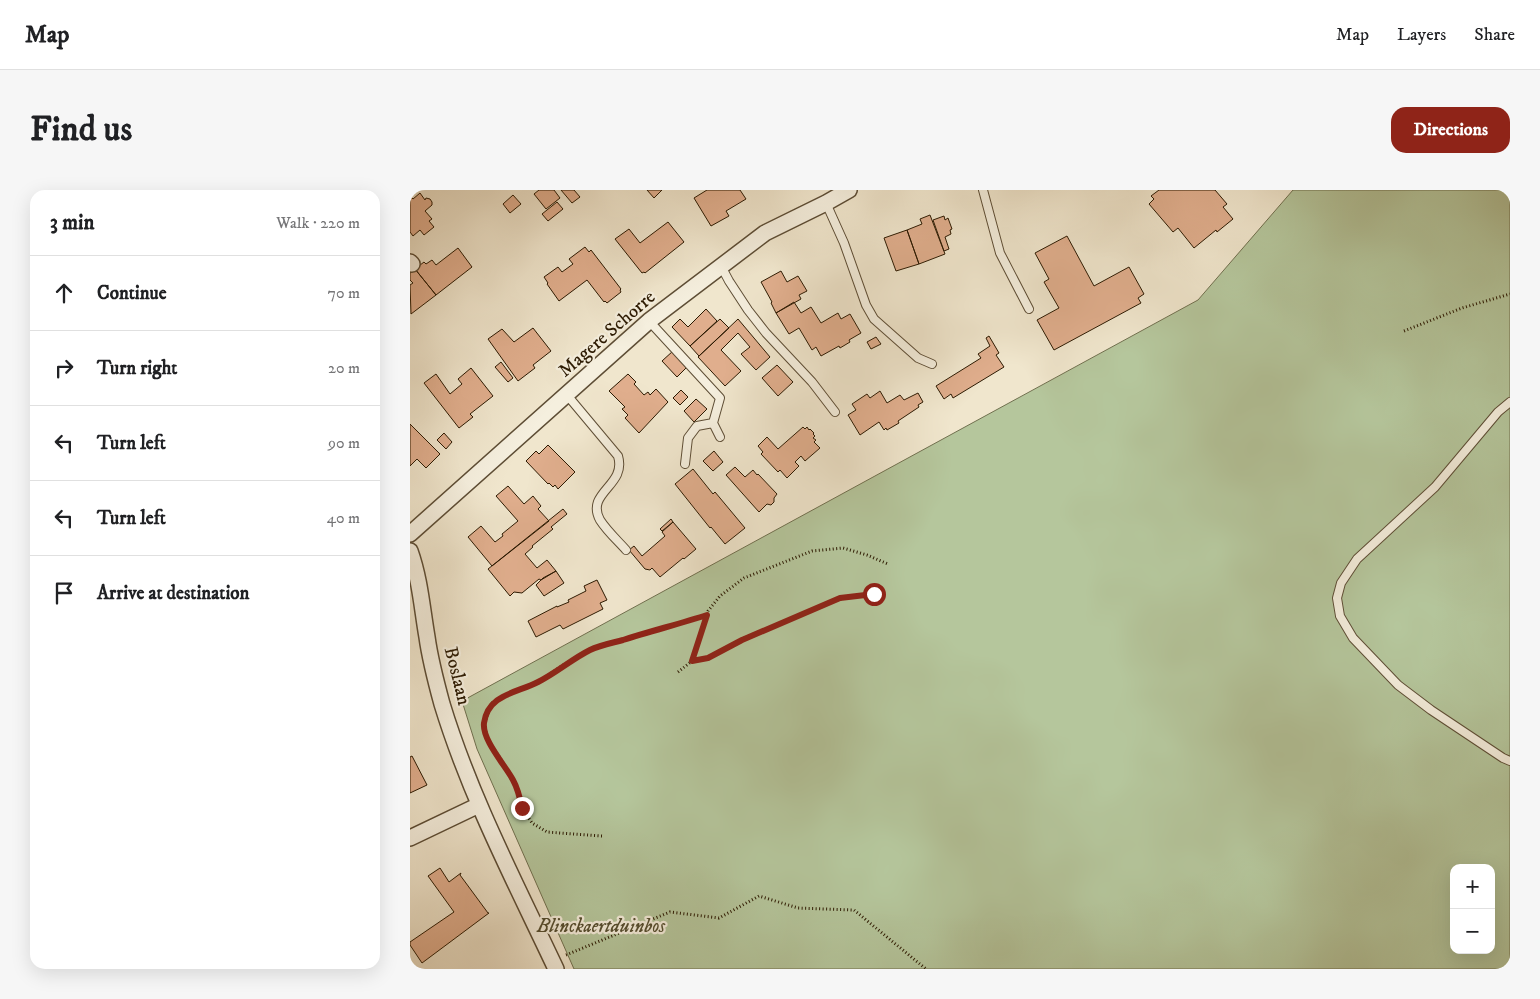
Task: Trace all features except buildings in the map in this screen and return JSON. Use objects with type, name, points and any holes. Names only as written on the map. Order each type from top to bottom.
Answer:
[{"type":"street","name":"Magere Schorre","points":[[410,534],[649,321],[765,234],[849,190]]},
{"type":"street","name":"Boslaan","points":[[410,553],[419,582],[427,639],[442,702],[460,758],[479,805],[554,965]]},
{"type":"street","points":[[410,838],[479,805]]},
{"type":"lane","points":[[982,190],[1000,253],[1029,310]]},
{"type":"lane","points":[[826,203],[844,243],[866,305],[874,319],[918,358],[932,364]]},
{"type":"lane","points":[[721,266],[748,310],[766,333],[812,382],[835,412]]},
{"type":"lane","points":[[649,321],[720,398],[713,423],[720,437]]},
{"type":"lane","points":[[567,395],[618,456],[620,470],[610,486],[602,494],[597,512],[606,528],[626,550]]},
{"type":"lane","points":[[1510,402],[1498,412],[1435,487],[1357,559],[1341,583],[1337,598],[1340,616],[1354,638],[1398,685],[1439,715],[1510,761]]},
{"type":"lane","points":[[685,464],[688,438],[697,426],[713,423]]},
{"type":"path","points":[[1404,331],[1462,308],[1510,294]]},
{"type":"path","points":[[692,661],[708,611],[720,596],[744,578],[812,552],[843,548],[888,564]]},
{"type":"path","points":[[678,672],[692,661],[708,658],[742,640],[840,598],[874,594]]},
{"type":"path","points":[[602,836],[548,832],[532,823],[522,808],[519,792],[512,778],[488,740],[484,724],[492,703],[508,694],[540,681],[563,665],[592,649],[707,615]]},
{"type":"path","points":[[554,965],[670,912],[720,918],[759,896],[798,908],[854,910],[926,969]]},
{"type":"green space","name":"Blinckaertduinbos","points":[[1293,190],[1510,190],[1510,969],[574,969],[477,749],[462,701],[1198,300]]},
{"type":"route","points":[[522,808],[519,792],[512,778],[488,740],[484,724],[492,703],[508,694],[540,681],[563,665],[592,649],[648,631],[707,615],[692,661],[708,658],[742,640],[840,598],[874,594]]}]
